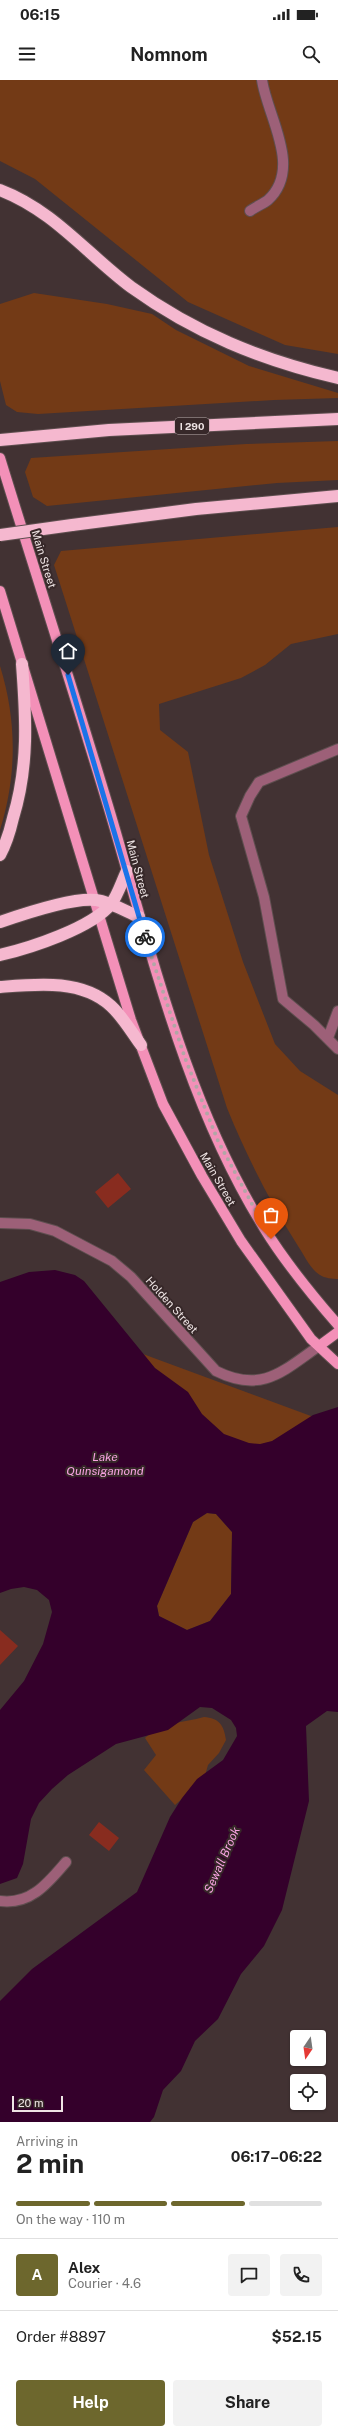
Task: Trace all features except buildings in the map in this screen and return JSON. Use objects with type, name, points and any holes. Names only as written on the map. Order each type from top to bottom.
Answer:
[{"type":"highway","points":[[0,190],[43,212],[130,286],[180,319],[211,337],[300,369],[338,378]]},
{"type":"highway","points":[[0,197],[28,204]]},
{"type":"highway","name":"I 290","points":[[0,440],[109,430],[338,419]]},
{"type":"highway","points":[[0,535],[196,509],[338,496]]},
{"type":"highway","points":[[0,855],[16,810],[24,769],[27,738],[22,664]]},
{"type":"highway","points":[[0,955],[49,940],[100,914],[111,904],[128,871]]},
{"type":"highway","points":[[0,922],[52,906],[95,900],[111,904],[139,917]]},
{"type":"highway","points":[[0,987],[38,984],[61,985],[87,993],[105,1001],[113,1008],[141,1046]]},
{"type":"main road","name":"Main Street","points":[[0,458],[128,871],[139,917],[185,1058],[218,1141],[263,1227],[296,1274],[338,1325]]},
{"type":"main road","name":"Main Street","points":[[0,591],[141,1046],[163,1104],[202,1176],[241,1241],[297,1321],[319,1346],[338,1364]]},
{"type":"main road","points":[[319,1346],[338,1332]]},
{"type":"street","points":[[250,211],[269,200],[279,182],[284,168],[278,137],[262,80]]},
{"type":"street","points":[[338,748],[259,782],[250,796],[241,816],[264,897],[283,999],[328,1038],[338,1049]]},
{"type":"street","points":[[328,1038],[338,1011]]},
{"type":"street","name":"Holden Street","points":[[0,1223],[30,1224],[55,1231],[112,1261],[131,1277],[216,1370],[233,1379],[265,1380],[283,1371],[319,1346]]},
{"type":"street","points":[[0,1901],[9,1902],[28,1899],[47,1884],[66,1862]]},
{"type":"shaded area","points":[[0,80],[338,80],[338,354],[285,345],[188,302],[35,179],[0,161]]},
{"type":"shaded area","points":[[34,293],[107,304],[152,314],[176,330],[249,366],[338,393],[338,398],[274,400],[38,414],[17,412],[6,405],[0,381],[0,304]]},
{"type":"shaded area","points":[[338,441],[338,480],[277,483],[47,506],[33,497],[25,472],[31,458],[246,444]]},
{"type":"shaded area","points":[[338,527],[338,634],[291,644],[265,665],[241,678],[159,704],[160,730],[188,752],[209,855],[243,962],[275,1044],[300,1071],[338,1095],[338,1279],[322,1276],[314,1270],[308,1262],[278,1213],[260,1179],[227,1108],[54,565],[61,551]]},
{"type":"shaded area","points":[[0,666],[10,707],[13,748],[10,789],[0,830]]},
{"type":"shaded area","points":[[105,1340],[338,1426],[338,1474],[230,1450]]},
{"type":"shaded area","points":[[207,1513],[216,1514],[232,1532],[231,1594],[210,1621],[187,1630],[159,1616],[157,1606],[193,1522]]},
{"type":"shaded area","points":[[204,1717],[213,1719],[220,1723],[224,1730],[226,1740],[219,1753],[208,1765],[204,1779],[175,1805],[144,1770],[156,1755],[145,1738],[158,1729],[166,1726]]},
{"type":"water","name":"Lake Quinsigamond","points":[[55,1270],[75,1275],[84,1281],[155,1368],[188,1392],[202,1414],[224,1434],[249,1443],[260,1444],[272,1441],[313,1415],[338,1407],[338,1712],[327,1711],[306,1726],[309,1801],[282,1910],[264,1946],[241,1974],[218,2019],[195,2041],[181,2071],[163,2090],[154,2117],[150,2122],[0,2122],[0,2001],[32,1969],[137,1892],[170,1817],[182,1798],[197,1779],[223,1760],[237,1736],[236,1728],[231,1720],[212,1708],[200,1707],[168,1730],[116,1744],[68,1775],[39,1803],[31,1819],[23,1864],[17,1878],[0,1884],[0,1710],[24,1681],[43,1644],[52,1612],[49,1600],[37,1590],[24,1587],[11,1589],[0,1593],[0,1282],[29,1272]],"holes":[[[207,1513],[216,1514],[232,1532],[231,1594],[210,1621],[187,1630],[159,1616],[157,1606],[193,1522]]]},
{"type":"way so far","points":[[145,937],[185,1058],[218,1141],[263,1227],[271,1239]]},
{"type":"route","points":[[68,675],[128,871],[145,937]]},
{"type":"water label","name":"Sewall Brook","points":[[222,1860]]}]
